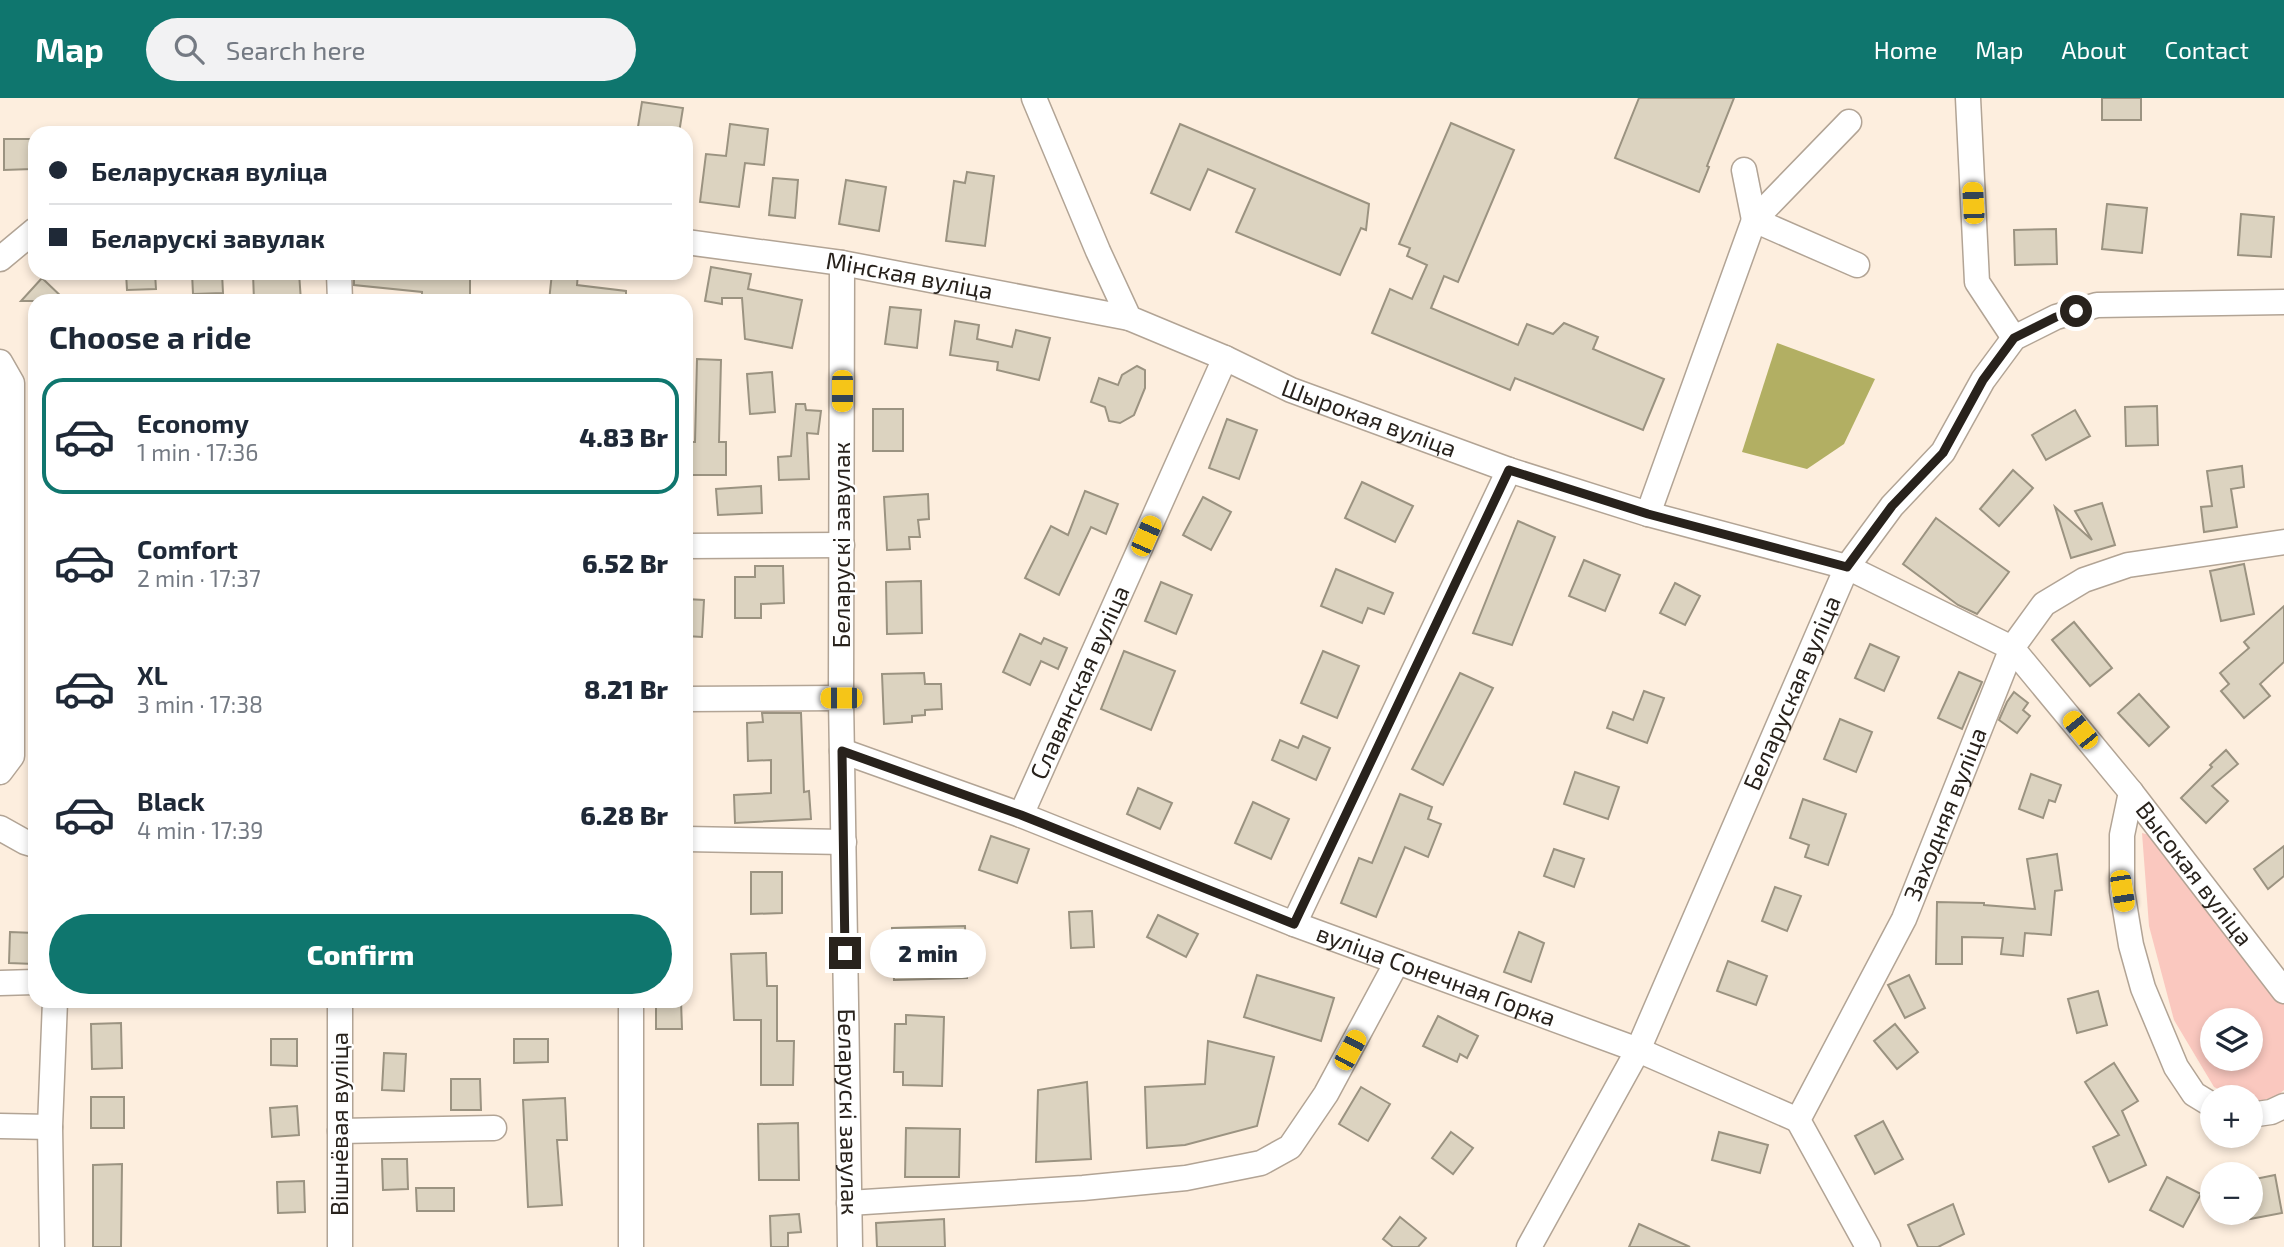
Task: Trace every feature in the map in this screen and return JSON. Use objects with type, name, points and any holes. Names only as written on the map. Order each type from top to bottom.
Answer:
[{"type":"street","points":[[1034,98],[1098,251],[1129,317]]},
{"type":"street","points":[[1968,98],[1977,282],[2014,338]]},
{"type":"street","points":[[1648,514],[1754,220],[1849,122]]},
{"type":"street","points":[[1744,170],[1754,220]]},
{"type":"street","points":[[1754,220],[1857,265]]},
{"type":"street","points":[[0,259],[28,236]]},
{"type":"street","name":"Мінская вуліца","points":[[693,243],[842,263],[1129,317]]},
{"type":"street","name":"Беларускі завулак","points":[[842,263],[841,698],[850,1247]]},
{"type":"street","name":"Беларуская вуліца","points":[[1529,1247],[1638,1050],[1847,567],[1892,506],[1943,453],[1983,380],[2014,338],[2056,317],[2097,306],[2284,302]]},
{"type":"street","name":"Шырокая вуліца","points":[[1129,317],[1291,390],[1509,470],[1648,514],[1847,567]]},
{"type":"street","name":"Славянская вуліца","points":[[1021,815],[1225,358]]},
{"type":"street","points":[[0,362],[12,383],[12,756],[0,772]]},
{"type":"street","points":[[1294,924],[1509,470]]},
{"type":"street","name":"Заходняя вуліца","points":[[1798,1120],[1904,919],[2012,648],[2044,604],[2084,580],[2128,565],[2284,542]]},
{"type":"street","points":[[693,546],[842,545]]},
{"type":"street","name":"Высокая вуліца","points":[[1847,567],[2012,648],[2131,792],[2284,991]]},
{"type":"street","points":[[693,699],[841,698]]},
{"type":"street","name":"вуліца Сонечная Горка","points":[[842,751],[1021,815],[1294,924],[1638,1050],[1798,1120]]},
{"type":"street","name":"Высокая вуліца","points":[[2131,792],[2122,835],[2122,891],[2131,945],[2143,988],[2176,1067],[2194,1094],[2200,1098]]},
{"type":"street","points":[[0,828],[28,843]]},
{"type":"street","points":[[693,839],[844,842]]},
{"type":"street","points":[[849,1203],[1083,1188],[1186,1178],[1261,1163],[1290,1147],[1326,1094],[1397,962]]},
{"type":"street","points":[[0,983],[28,982]]},
{"type":"street","points":[[52,1247],[50,1127],[55,1008]]},
{"type":"street","name":"Вішнёвая вуліца","points":[[340,1008],[340,1247]]},
{"type":"street","points":[[631,1008],[631,1247]]},
{"type":"street","points":[[2263,1113],[2284,1106]]},
{"type":"street","points":[[1798,1120],[1868,1247]]},
{"type":"street","points":[[0,1126],[50,1127]]},
{"type":"street","points":[[340,1131],[494,1128]]},
{"type":"shaded area","points":[[1777,343],[1875,379],[1844,444],[1807,469],[1742,452]]},
{"type":"shaded area","points":[[2142,833],[2168,840],[2284,984],[2284,1090],[2263,1101],[2263,1085],[2213,1085],[2204,1071],[2263,1071],[2263,1008],[2200,1008],[2200,1064],[2174,1020],[2149,926]]},
{"type":"building","points":[[1639,98],[1734,98],[1699,192],[1615,158]]},
{"type":"building","points":[[2102,98],[2141,98],[2141,120],[2102,120]]},
{"type":"building","points":[[642,102],[683,108],[680,126],[638,126]]},
{"type":"building","points":[[1451,123],[1514,150],[1458,282],[1444,276],[1431,308],[1518,345],[1527,324],[1553,334],[1564,323],[1598,337],[1593,349],[1664,379],[1643,430],[1515,378],[1510,390],[1372,333],[1390,289],[1412,299],[1427,265],[1407,256],[1410,248],[1399,244]]},
{"type":"building","points":[[730,124],[768,129],[764,165],[745,163],[739,207],[700,202],[706,154],[726,156]]},
{"type":"building","points":[[1180,124],[1369,204],[1366,230],[1361,228],[1340,275],[1236,232],[1255,189],[1208,169],[1190,210],[1151,193]]},
{"type":"building","points":[[4,139],[28,139],[28,169],[4,170]]},
{"type":"building","points":[[967,172],[994,176],[985,246],[946,241],[954,181],[965,183]]},
{"type":"building","points":[[773,178],[798,180],[795,218],[769,215]]},
{"type":"building","points":[[846,180],[886,187],[879,231],[839,224]]},
{"type":"building","points":[[2107,204],[2147,208],[2142,253],[2102,249]]},
{"type":"building","points":[[2241,214],[2274,217],[2271,257],[2238,255]]},
{"type":"building","points":[[2056,229],[2057,264],[2015,265],[2014,230]]},
{"type":"building","points":[[711,267],[751,274],[748,289],[802,300],[792,348],[745,339],[742,298],[722,298],[722,304],[705,301]]},
{"type":"building","points":[[40,280],[44,280],[59,294],[28,294],[28,301],[21,301]]},
{"type":"building","points":[[126,280],[155,280],[156,289],[127,290]]},
{"type":"building","points":[[192,280],[222,280],[223,293],[193,294]]},
{"type":"building","points":[[253,280],[300,280],[300,294],[254,294]]},
{"type":"building","points":[[354,280],[470,280],[470,294],[422,294],[354,285]]},
{"type":"building","points":[[551,280],[577,280],[577,285],[626,291],[626,294],[550,294]]},
{"type":"building","points":[[890,307],[921,310],[917,348],[885,344]]},
{"type":"building","points":[[955,321],[979,325],[977,339],[1012,347],[1016,330],[1050,338],[1039,380],[997,370],[998,362],[950,355]]},
{"type":"building","points":[[697,359],[721,360],[719,442],[726,442],[726,475],[693,475]]},
{"type":"building","points":[[1137,366],[1145,370],[1145,388],[1134,415],[1120,423],[1109,421],[1105,407],[1091,402],[1099,378],[1118,385],[1122,375]]},
{"type":"building","points":[[772,372],[775,412],[750,414],[747,374]]},
{"type":"building","points":[[796,404],[805,404],[806,410],[821,411],[818,434],[807,433],[809,479],[779,480],[778,457],[791,456]]},
{"type":"building","points":[[2157,406],[2158,445],[2126,446],[2125,407]]},
{"type":"building","points":[[873,409],[903,409],[903,451],[873,451]]},
{"type":"building","points":[[2075,410],[2090,436],[2046,460],[2032,435]]},
{"type":"building","points":[[1227,419],[1257,430],[1239,479],[1209,468]]},
{"type":"building","points":[[2242,466],[2244,487],[2231,489],[2237,527],[2204,532],[2201,507],[2212,506],[2207,471]]},
{"type":"building","points":[[2013,470],[2033,488],[1999,526],[1980,509]]},
{"type":"building","points":[[1362,482],[1413,506],[1395,542],[1345,518]]},
{"type":"building","points":[[761,486],[762,513],[718,515],[716,489]]},
{"type":"building","points":[[1085,491],[1118,504],[1106,534],[1091,527],[1059,595],[1025,578],[1051,526],[1068,535]]},
{"type":"building","points":[[928,494],[929,519],[918,520],[920,537],[909,537],[910,549],[887,550],[884,497]]},
{"type":"building","points":[[1203,497],[1231,512],[1211,550],[1183,535]]},
{"type":"building","points":[[2102,503],[2115,545],[2071,558],[2055,507],[2092,540],[2075,511]]},
{"type":"building","points":[[1936,518],[2009,572],[1977,614],[1958,605],[1903,564]]},
{"type":"building","points":[[1518,521],[1555,537],[1512,645],[1473,633]]},
{"type":"building","points":[[1584,560],[1620,575],[1605,611],[1569,596]]},
{"type":"building","points":[[2244,564],[2254,614],[2221,621],[2210,571]]},
{"type":"building","points":[[755,566],[783,566],[784,603],[761,604],[761,618],[735,618],[735,577],[755,577]]},
{"type":"building","points":[[1336,569],[1393,593],[1384,614],[1368,608],[1362,623],[1321,606]]},
{"type":"building","points":[[921,581],[922,633],[887,634],[886,582]]},
{"type":"building","points":[[1161,582],[1192,595],[1176,634],[1145,621]]},
{"type":"building","points":[[1675,583],[1700,596],[1685,625],[1660,613]]},
{"type":"building","points":[[693,599],[704,600],[702,637],[693,636]]},
{"type":"building","points":[[2284,606],[2284,662],[2260,684],[2270,696],[2244,718],[2221,691],[2229,684],[2220,673],[2249,648],[2244,642]]},
{"type":"building","points":[[2074,622],[2112,668],[2090,686],[2052,640]]},
{"type":"building","points":[[1020,634],[1041,644],[1044,638],[1067,648],[1058,669],[1041,661],[1030,685],[1003,672]]},
{"type":"building","points":[[1870,644],[1899,657],[1884,691],[1855,678]]},
{"type":"building","points":[[1124,651],[1175,671],[1151,730],[1101,709]]},
{"type":"building","points":[[1323,651],[1359,666],[1337,718],[1301,703]]},
{"type":"building","points":[[1959,672],[1982,682],[1962,729],[1938,718]]},
{"type":"building","points":[[924,673],[925,684],[941,684],[942,709],[925,710],[925,715],[912,716],[912,722],[884,724],[882,674]]},
{"type":"building","points":[[1460,673],[1493,688],[1443,785],[1412,769]]},
{"type":"building","points":[[1644,691],[1664,698],[1647,743],[1607,728],[1613,712],[1633,720]]},
{"type":"building","points":[[2014,692],[2028,703],[2023,710],[2030,716],[2017,733],[1999,720]]},
{"type":"building","points":[[2139,694],[2169,727],[2149,746],[2118,713]]},
{"type":"building","points":[[762,713],[801,713],[804,792],[809,791],[811,819],[735,823],[734,795],[771,793],[771,760],[748,761],[747,723],[763,722]]},
{"type":"building","points":[[1840,719],[1872,732],[1856,772],[1824,759]]},
{"type":"building","points":[[1303,736],[1330,748],[1316,780],[1272,760],[1280,740],[1298,748]]},
{"type":"building","points":[[2226,750],[2238,764],[2212,786],[2228,801],[2206,823],[2181,798]]},
{"type":"building","points":[[1575,772],[1619,787],[1608,819],[1564,804]]},
{"type":"building","points":[[2031,774],[2061,785],[2055,802],[2049,800],[2043,818],[2019,809]]},
{"type":"building","points":[[1138,788],[1172,803],[1160,829],[1127,814]]},
{"type":"building","points":[[1400,794],[1432,807],[1428,819],[1441,824],[1428,857],[1405,847],[1376,917],[1341,903],[1359,858],[1372,863]]},
{"type":"building","points":[[1803,799],[1846,814],[1828,865],[1805,857],[1809,845],[1790,838]]},
{"type":"building","points":[[1253,802],[1289,819],[1271,859],[1235,843]]},
{"type":"building","points":[[991,836],[1029,849],[1017,883],[979,870]]},
{"type":"building","points":[[2284,846],[2284,876],[2268,889],[2254,869]]},
{"type":"building","points":[[1554,849],[1584,859],[1574,887],[1544,876]]},
{"type":"building","points":[[2057,854],[2062,890],[2055,891],[2051,935],[2025,933],[2023,956],[2001,954],[2003,938],[1962,937],[1962,964],[1936,964],[1937,902],[1984,903],[2035,909],[2027,859]]},
{"type":"building","points":[[751,872],[782,872],[782,913],[751,914]]},
{"type":"building","points":[[1775,887],[1801,896],[1787,931],[1762,921]]},
{"type":"building","points":[[1092,911],[1094,947],[1071,948],[1069,912]]},
{"type":"building","points":[[1158,915],[1198,934],[1186,957],[1147,937]]},
{"type":"building","points":[[965,926],[967,978],[894,980],[892,928]]},
{"type":"building","points":[[10,932],[28,933],[28,964],[9,963]]},
{"type":"building","points":[[1519,932],[1544,943],[1531,982],[1504,972]]},
{"type":"building","points":[[766,953],[767,986],[777,986],[777,1041],[794,1041],[793,1085],[761,1085],[761,1020],[734,1020],[731,954]]},
{"type":"building","points":[[1728,961],[1767,976],[1756,1005],[1717,991]]},
{"type":"building","points":[[1257,975],[1334,998],[1321,1041],[1244,1017]]},
{"type":"building","points":[[1909,975],[1925,1008],[1905,1018],[1888,985]]},
{"type":"building","points":[[2098,991],[2107,1025],[2077,1033],[2068,999]]},
{"type":"building","points":[[656,1008],[681,1008],[682,1029],[656,1029]]},
{"type":"building","points":[[906,1015],[944,1017],[942,1086],[903,1085],[903,1072],[894,1072],[895,1024],[906,1024]]},
{"type":"building","points":[[1438,1016],[1478,1036],[1467,1058],[1460,1054],[1457,1062],[1423,1046]]},
{"type":"building","points":[[121,1023],[122,1068],[92,1069],[91,1024]]},
{"type":"building","points":[[1895,1024],[1918,1052],[1897,1069],[1874,1041]]},
{"type":"building","points":[[271,1039],[297,1039],[297,1066],[271,1065]]},
{"type":"building","points":[[514,1039],[548,1039],[548,1062],[514,1063]]},
{"type":"building","points":[[1208,1041],[1274,1057],[1257,1126],[1185,1145],[1147,1148],[1145,1087],[1205,1084]]},
{"type":"building","points":[[384,1053],[406,1054],[404,1091],[382,1090]]},
{"type":"building","points":[[2114,1063],[2138,1101],[2122,1111],[2146,1165],[2109,1182],[2093,1147],[2119,1135],[2085,1082]]},
{"type":"building","points":[[451,1079],[480,1079],[481,1110],[451,1110]]},
{"type":"building","points":[[1087,1082],[1091,1159],[1036,1162],[1038,1090]]},
{"type":"building","points":[[1361,1087],[1390,1104],[1368,1141],[1339,1124]]},
{"type":"building","points":[[91,1097],[124,1097],[124,1128],[91,1128]]},
{"type":"building","points":[[565,1098],[567,1140],[557,1140],[562,1205],[528,1207],[523,1100]]},
{"type":"building","points":[[297,1106],[299,1135],[272,1137],[270,1108]]},
{"type":"building","points":[[1883,1121],[1903,1159],[1875,1174],[1855,1136]]},
{"type":"building","points":[[798,1123],[799,1180],[759,1180],[758,1124]]},
{"type":"building","points":[[906,1128],[960,1129],[959,1177],[905,1177]]},
{"type":"building","points":[[1451,1132],[1473,1148],[1453,1174],[1432,1158]]},
{"type":"building","points":[[1719,1132],[1768,1145],[1760,1173],[1712,1160]]},
{"type":"building","points":[[382,1159],[407,1159],[408,1189],[383,1190]]},
{"type":"building","points":[[122,1164],[121,1247],[93,1247],[93,1165]]},
{"type":"building","points":[[2275,1175],[2282,1213],[2263,1217],[2263,1177]]},
{"type":"building","points":[[2167,1177],[2200,1194],[2183,1227],[2150,1210]]},
{"type":"building","points":[[304,1181],[305,1212],[278,1213],[277,1182]]},
{"type":"building","points":[[416,1188],[454,1188],[454,1211],[417,1211]]},
{"type":"building","points":[[1953,1204],[1964,1234],[1938,1247],[1918,1247],[1908,1225]]},
{"type":"building","points":[[799,1214],[801,1232],[788,1233],[788,1247],[771,1247],[770,1216]]},
{"type":"building","points":[[1400,1217],[1426,1238],[1418,1247],[1393,1247],[1383,1239]]},
{"type":"building","points":[[944,1219],[945,1247],[877,1247],[876,1223]]},
{"type":"building","points":[[1639,1224],[1690,1247],[1629,1247]]},
{"type":"route","points":[[845,953],[842,751],[1021,815],[1294,924],[1509,470],[1599,500],[1847,567],[1892,506],[1943,453],[1983,380],[2014,338],[2056,317],[2076,311]]}]
